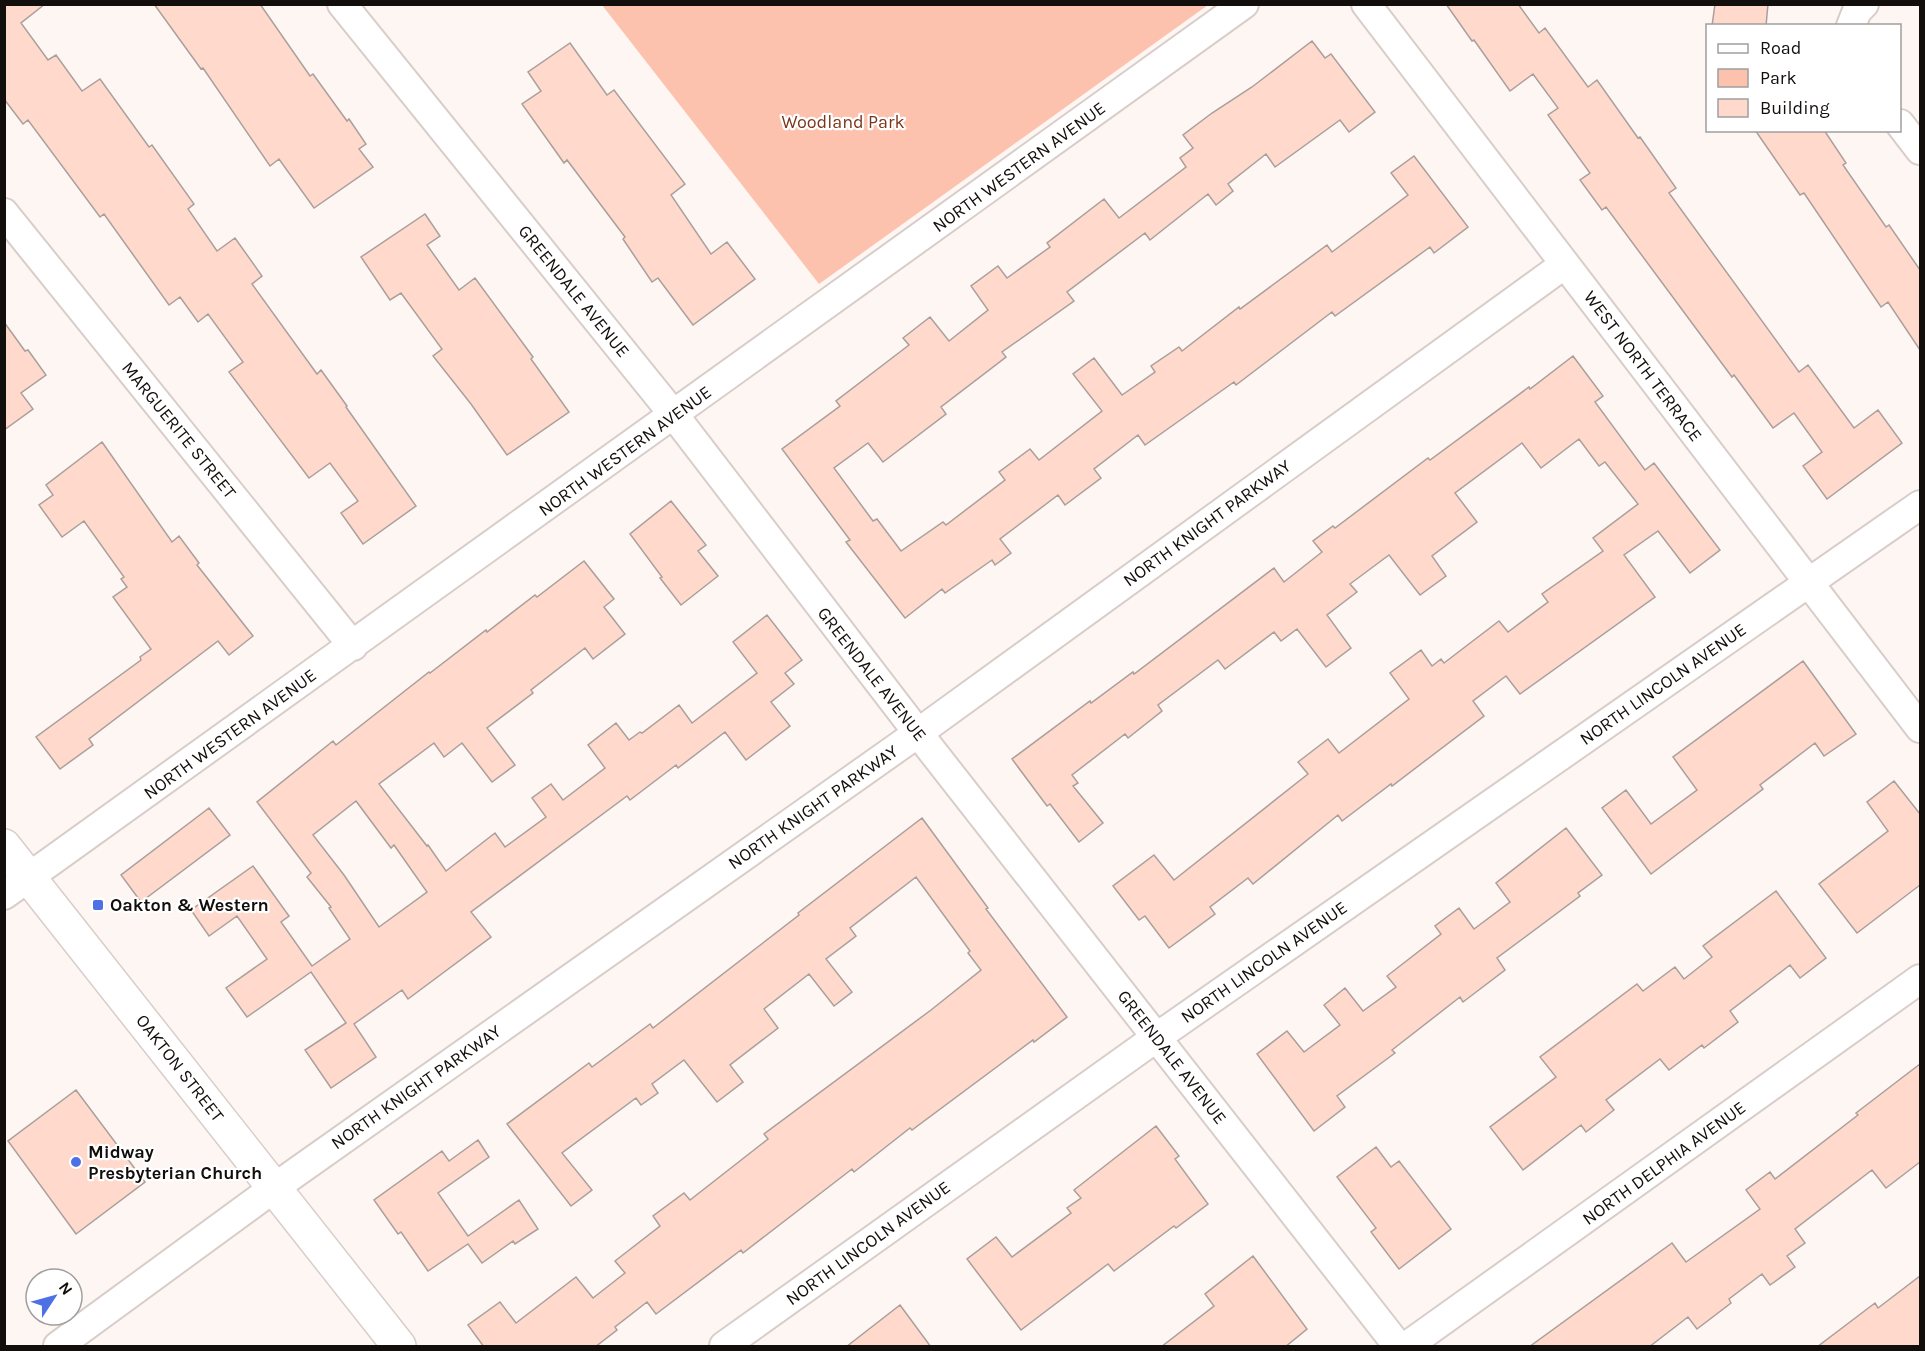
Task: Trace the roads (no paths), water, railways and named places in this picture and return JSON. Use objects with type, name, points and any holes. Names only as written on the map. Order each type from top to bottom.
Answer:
[{"type":"main road","name":"OAKTON STREET","points":[[4,846],[17,886],[274,1188],[399,1347]]},
{"type":"street","name":"GREENDALE AVENUE","points":[[342,4],[674,415],[918,733],[1398,1347]]},
{"type":"street","name":"NORTH WESTERN AVENUE","points":[[17,886],[1244,4]]},
{"type":"street","name":"WEST NORTH TERRACE","points":[[1366,4],[1920,728]]},
{"type":"street","points":[[1852,24],[1857,11],[1864,4]]},
{"type":"street","points":[[1901,126],[1920,150]]},
{"type":"street","name":"MARGUERITE STREET","points":[[4,213],[353,646]]},
{"type":"street","name":"NORTH KNIGHT PARKWAY","points":[[58,1347],[274,1188],[918,733],[1565,264]]},
{"type":"street","name":"NORTH LINCOLN AVENUE","points":[[724,1347],[1156,1037],[1920,504]]},
{"type":"street","name":"NORTH DELPHIA AVENUE","points":[[1407,1347],[1920,979]]},
{"type":"place","name":"Oakton & Western","points":[[98,905]]},
{"type":"place","name":"Midway Presbyterian Church","points":[[76,1162]]},
{"type":"park label","name":"Woodland Park","points":[[843,122]]}]
